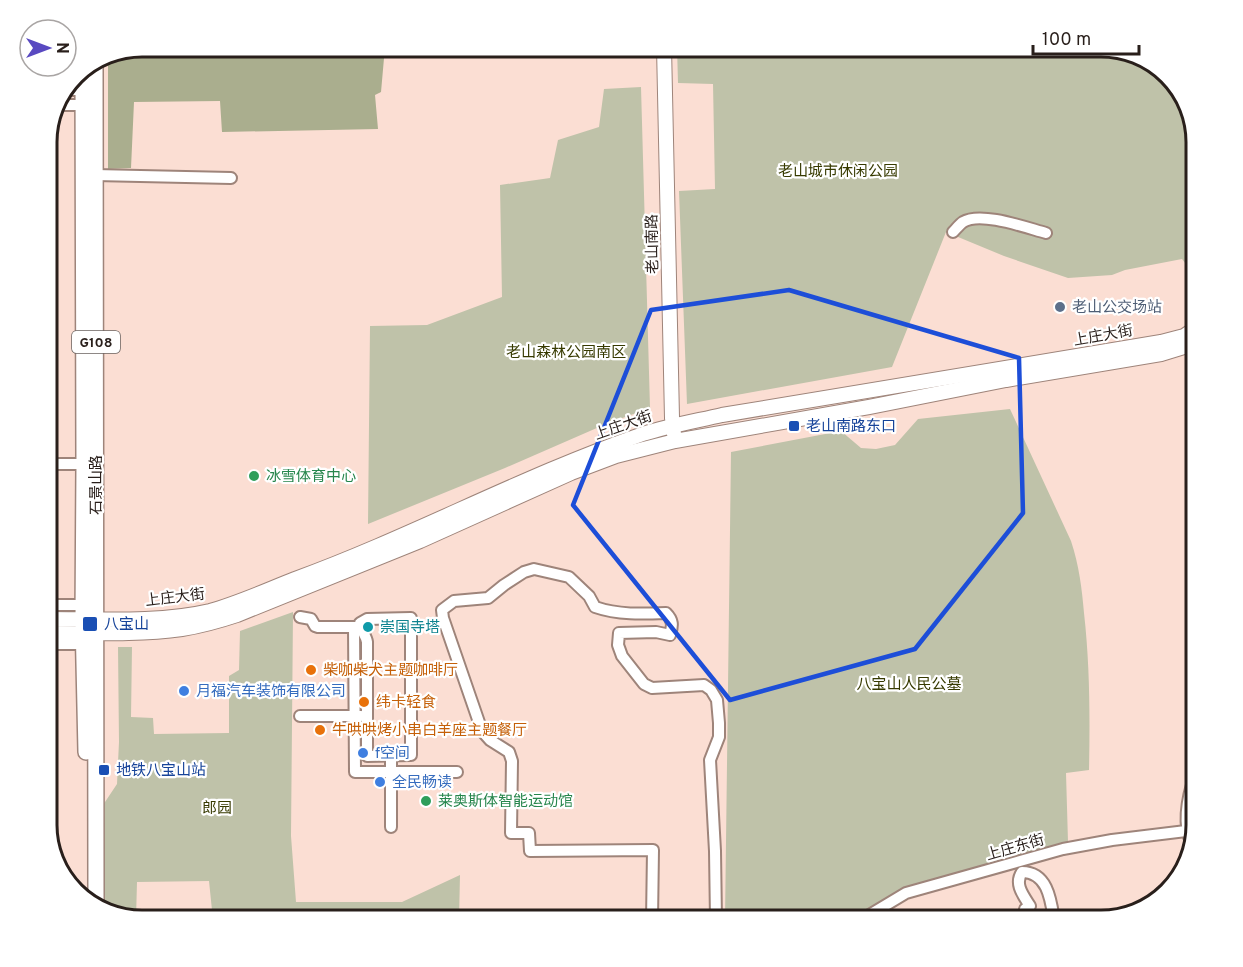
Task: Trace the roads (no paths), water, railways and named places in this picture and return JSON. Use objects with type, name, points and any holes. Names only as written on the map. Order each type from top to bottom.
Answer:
[{"type":"highway","name":"石景山路","points":[[87,889],[87,625],[95,72]]},
{"type":"highway","name":"石景山路","points":[[79,95],[87,625],[96,896]]},
{"type":"main road","name":"老山南路","points":[[664,57],[672,426],[675,441]]},
{"type":"main road","name":"上庄大街","points":[[87,625],[209,611],[234,603],[335,565],[565,464],[644,434],[672,426],[722,415],[1161,342],[1186,335]]},
{"type":"main road","name":"上庄大街","points":[[87,625],[150,632],[183,629],[237,615],[420,541],[571,473],[616,456],[675,441],[1161,354],[1186,346]]},
{"type":"main road","points":[[57,620],[87,625]]},
{"type":"main road","points":[[57,631],[87,625]]},
{"type":"street","points":[[95,175],[231,178]]},
{"type":"street","points":[[953,232],[964,221],[979,218],[1046,233]]},
{"type":"street","points":[[57,464],[84,464]]},
{"type":"street","points":[[652,910],[654,850],[530,851],[529,833],[511,833],[512,761],[509,752],[490,740],[482,731],[443,618],[442,610],[453,601],[488,598],[524,572],[534,569],[569,577],[589,596],[595,607],[602,610],[635,614],[666,614],[671,618],[670,635],[656,632],[619,633],[618,645],[628,665],[644,684],[652,688],[704,685],[711,690],[717,700],[719,737],[710,760],[716,910]]},
{"type":"street","points":[[57,610],[87,625]]},
{"type":"street","points":[[300,617],[311,619],[318,627],[357,627],[366,636],[367,756],[411,755],[411,618],[367,619],[357,627],[355,772],[457,772]]},
{"type":"street","points":[[57,639],[87,625]]},
{"type":"street","points":[[300,716],[367,716]]},
{"type":"street","points":[[391,827],[392,755]]},
{"type":"street","name":"上庄东街","points":[[879,910],[906,893],[1052,852],[1112,840],[1185,831]]},
{"type":"street","points":[[1025,910],[1030,906],[1020,891],[1019,876],[1022,872],[1027,872],[1041,880],[1047,889],[1052,910]]},
{"type":"place","name":"老山公交场站","points":[[1060,307]]},
{"type":"place","name":"老山南路东口","points":[[794,426]]},
{"type":"place","name":"冰雪体育中心","points":[[254,476]]},
{"type":"place","name":"八宝山","points":[[90,624]]},
{"type":"place","name":"崇国寺塔","points":[[368,627]]},
{"type":"place","name":"柴咖·柴犬主题咖啡厅","points":[[311,670]]},
{"type":"place","name":"月福汽车装饰有限公司","points":[[184,691]]},
{"type":"place","name":"纬卡轻食","points":[[364,702]]},
{"type":"place","name":"牛哄哄烤小串白羊座主题餐厅","points":[[320,730]]},
{"type":"place","name":"f空间","points":[[363,753]]},
{"type":"place","name":"地铁八宝山站","points":[[104,770]]},
{"type":"place","name":"全民畅读","points":[[380,782]]},
{"type":"place","name":"莱奥斯体智能运动馆","points":[[426,801]]},
{"type":"park label","name":"老山城市休闲公园","points":[[838,171]]},
{"type":"park label","name":"老山森林公园南区","points":[[566,352]]},
{"type":"park label","name":"八宝山人民公墓","points":[[909,684]]},
{"type":"park label","name":"郎园","points":[[217,808]]}]
